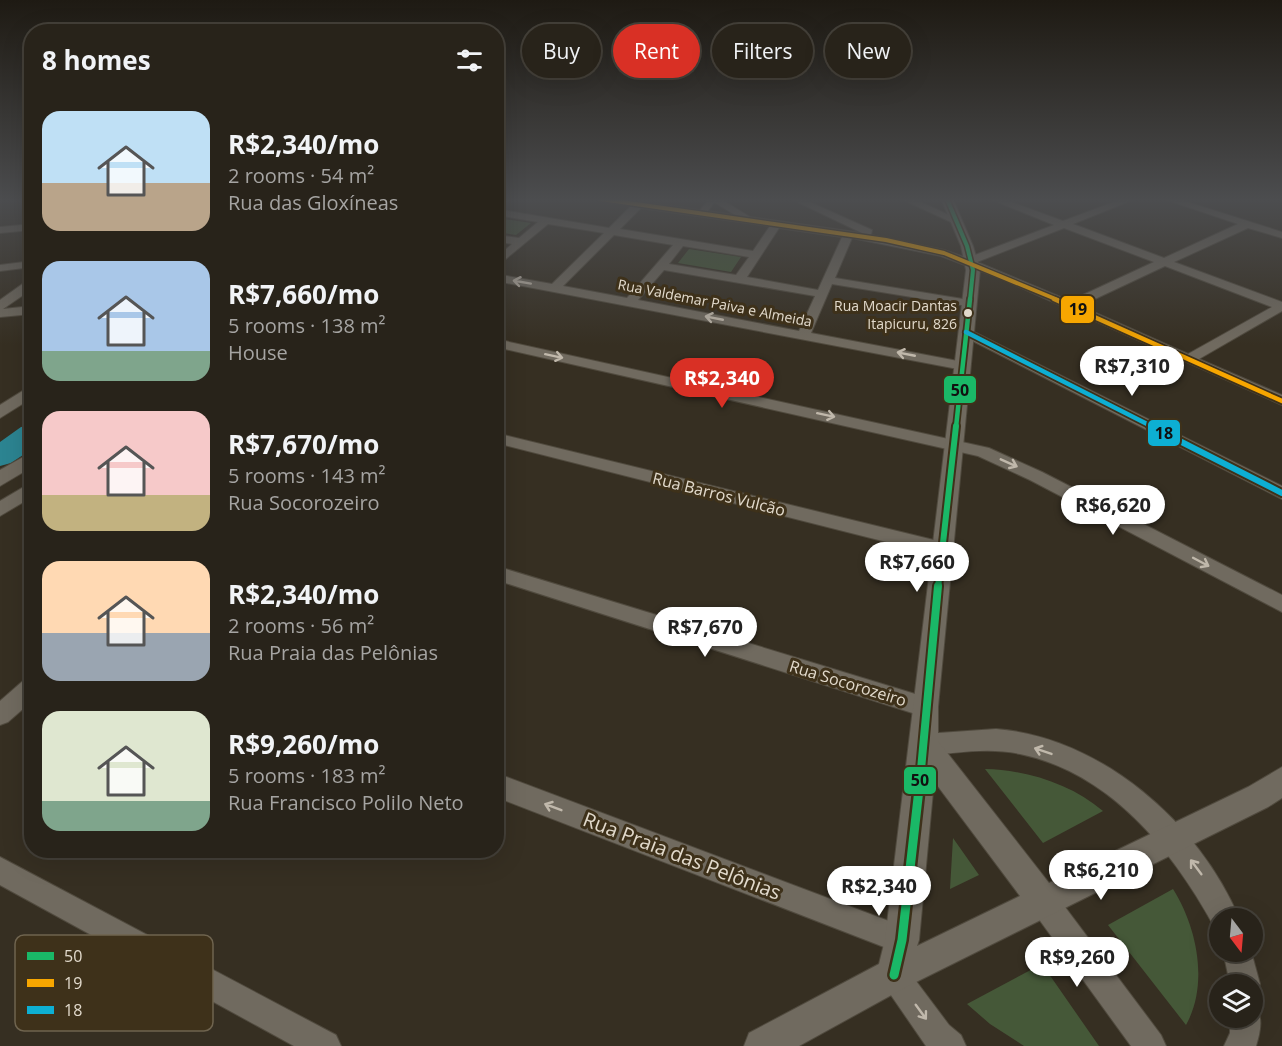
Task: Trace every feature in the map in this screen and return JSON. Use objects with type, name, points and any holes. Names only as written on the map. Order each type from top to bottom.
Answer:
[{"type":"street","points":[[555,288],[596,248]]},
{"type":"street","points":[[630,302],[676,248]]},
{"type":"street","points":[[715,248],[756,255]]},
{"type":"street","points":[[740,279],[761,248]]},
{"type":"street","points":[[804,335],[842,248]]},
{"type":"street","points":[[918,248],[971,261],[1282,401]]},
{"type":"street","points":[[950,1046],[938,1036],[894,975],[902,940],[924,745],[925,707],[974,270],[966,248]]},
{"type":"street","points":[[971,261],[1004,248]]},
{"type":"street","points":[[1127,248],[1282,306]]},
{"type":"street","points":[[1069,306],[1196,248]]},
{"type":"street","points":[[0,268],[24,265]]},
{"type":"street","points":[[662,266],[822,294]]},
{"type":"street","name":"Rua Valdemar Paiva e Almeida","points":[[504,280],[963,366]]},
{"type":"street","points":[[828,280],[969,304]]},
{"type":"street","points":[[0,306],[24,289]]},
{"type":"street","points":[[1190,359],[1282,306]]},
{"type":"street","points":[[0,313],[24,311]]},
{"type":"street","points":[[966,332],[1282,493]]},
{"type":"street","points":[[504,345],[954,443],[1006,461],[1282,604]]},
{"type":"street","points":[[0,413],[24,396]]},
{"type":"street","name":"Rua Barros Vulcão","points":[[504,440],[942,549]]},
{"type":"street","points":[[0,479],[24,463]]},
{"type":"street","points":[[0,510],[24,494]]},
{"type":"street","name":"Rua Socorozeiro","points":[[504,575],[925,707]]},
{"type":"street","points":[[0,715],[24,694]]},
{"type":"street","points":[[924,745],[971,740],[1020,744],[1073,762],[1125,793],[1174,838],[1207,882],[1220,908]]},
{"type":"street","points":[[924,745],[1043,901],[1149,1046]]},
{"type":"street","points":[[762,1046],[894,975],[1258,797],[1282,781]]},
{"type":"street","name":"Rua Praia das Pelônias","points":[[504,788],[902,940]]},
{"type":"street","points":[[0,870],[120,935]]},
{"type":"street","points":[[213,985],[325,1046]]},
{"type":"street","points":[[1240,1046],[1245,1028]]},
{"type":"green space","points":[[689,249],[741,257],[731,272],[678,263]]},
{"type":"green space","points":[[985,769],[1017,772],[1048,780],[1077,793],[1103,811],[1043,843]]},
{"type":"green space","points":[[953,838],[979,875],[950,889]]},
{"type":"green space","points":[[1173,889],[1188,921],[1197,956],[1197,992],[1186,1025],[1108,925]]},
{"type":"green space","points":[[1042,964],[1099,1046],[1024,1046],[990,1024],[967,1004]]},
{"type":"waterway","points":[[0,456],[24,440]]},
{"type":"transit line","name":"19","points":[[921,248],[944,253],[1006,277],[1282,401]]},
{"type":"transit line","name":"50","points":[[894,975],[902,940],[924,745],[925,707],[973,270],[967,248]]},
{"type":"transit line","name":"18","points":[[966,332],[1282,493]]},
{"type":"place","name":"Rua Moacir Dantas Itapicuru, 826","points":[[968,313]]}]
